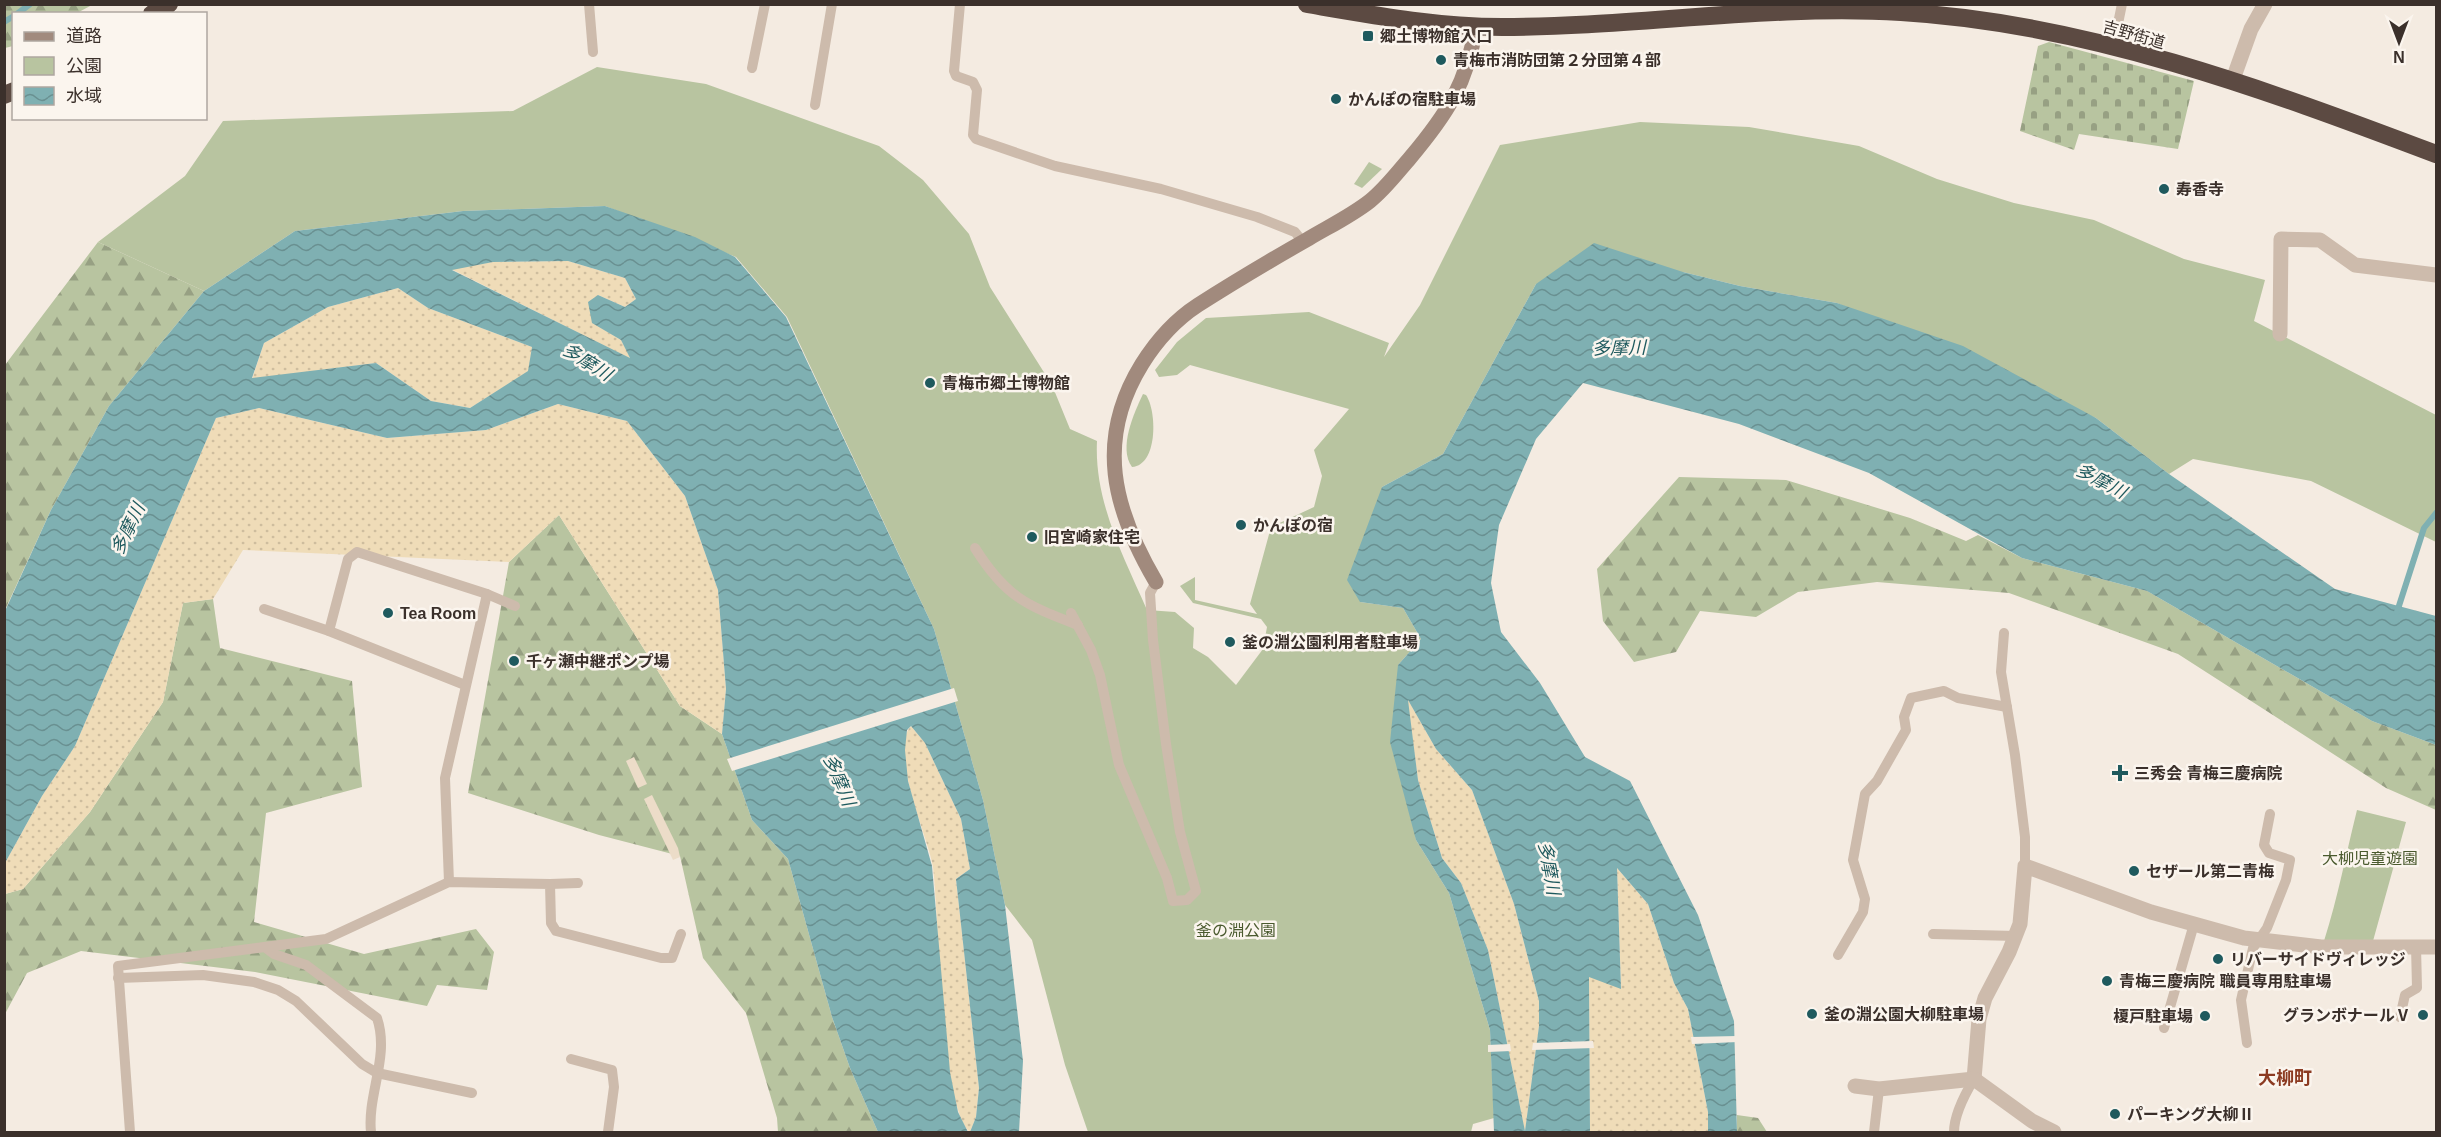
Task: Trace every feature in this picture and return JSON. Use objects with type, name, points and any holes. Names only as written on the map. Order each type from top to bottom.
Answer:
[{"type":"highway","points":[[155,12],[169,4]]},
{"type":"highway","name":"吉野街道","points":[[1307,4],[1381,16],[1476,26],[1574,25],[1770,10],[1900,8],[2020,26],[2113,48],[2319,110],[2436,154]]},
{"type":"street","points":[[2232,82],[2251,29],[2265,4]]},
{"type":"street","points":[[1156,582],[1132,538],[1114,461],[1115,427],[1127,392],[1151,350],[1179,320],[1196,306],[1369,202],[1384,188],[1440,122],[1466,75],[1476,26]]},
{"type":"street","points":[[2280,334],[2282,239],[2320,240],[2355,265],[2436,275]]},
{"type":"street","points":[[1974,1079],[1979,1019],[1985,998],[2020,924],[2025,866],[2151,912],[2259,939],[2321,947],[2436,947]]},
{"type":"street","points":[[1855,1086],[1879,1089],[1974,1079],[2032,1121],[2054,1132]]},
{"type":"lane","points":[[589,4],[593,52]]},
{"type":"lane","points":[[753,68],[765,4]]},
{"type":"lane","points":[[814,105],[832,4]]},
{"type":"lane","points":[[960,4],[954,71],[961,80],[973,82],[977,90],[973,135],[976,139],[1055,166],[1161,189],[1257,217],[1295,232],[1303,242]]},
{"type":"lane","points":[[2113,48],[2122,4]]},
{"type":"lane","points":[[975,548],[989,572],[1008,592],[1034,607],[1078,625]]},
{"type":"lane","points":[[328,631],[348,559],[357,552],[488,594],[515,606]]},
{"type":"lane","points":[[1071,613],[1100,675],[1119,765],[1167,878],[1173,901],[1187,900],[1196,891],[1180,832],[1166,744],[1152,629],[1150,593],[1156,582]]},
{"type":"lane","points":[[449,882],[444,812],[445,778],[488,594]]},
{"type":"lane","points":[[264,609],[328,631],[465,686]]},
{"type":"lane","points":[[2004,633],[2001,672],[2025,837],[2025,866]]},
{"type":"lane","points":[[1838,955],[1863,912],[1864,899],[1853,860],[1865,794],[1877,781],[1906,730],[1905,717],[1911,698],[1944,691],[1958,698],[2007,707]]},
{"type":"lane","points":[[2247,1044],[2241,1000],[2253,948],[2267,928],[2286,880],[2290,860],[2268,853],[2264,845],[2270,814]]},
{"type":"lane","points":[[130,1132],[118,966],[326,939],[449,882],[578,883]]},
{"type":"lane","points":[[550,884],[551,923],[556,931],[661,958],[672,958],[681,934]]},
{"type":"lane","points":[[2164,1028],[2194,924]]},
{"type":"lane","points":[[1933,934],[2016,936]]},
{"type":"lane","points":[[2400,1017],[2405,995],[2417,988],[2416,946]]},
{"type":"lane","points":[[266,948],[274,954],[306,965],[373,1013],[380,1027],[380,1059],[370,1132]]},
{"type":"lane","points":[[118,978],[230,976],[278,990],[296,1001],[362,1064],[377,1073],[472,1093]]},
{"type":"lane","points":[[571,1059],[612,1070],[614,1087],[608,1132]]},
{"type":"lane","points":[[1954,1132],[1954,1124],[1965,1093],[1974,1079]]},
{"type":"lane","points":[[1874,1132],[1879,1089]]},
{"type":"green space","points":[[5,4],[92,4],[79,12],[12,12],[12,46],[5,48]]},
{"type":"green space","points":[[2049,42],[2194,81],[2178,149],[2079,134],[2074,150],[2020,131],[2038,46]]},
{"type":"green space","name":"釜の淵公園","points":[[597,67],[706,84],[879,146],[923,180],[969,234],[990,287],[1052,385],[1070,429],[1097,441],[1097,464],[1105,507],[1120,549],[1147,610],[1175,612],[1194,628],[1193,648],[1208,657],[1236,685],[1263,649],[1267,627],[1261,619],[1193,603],[1180,586],[1195,577],[1195,600],[1257,614],[1250,604],[1271,527],[1314,507],[1322,476],[1314,450],[1349,409],[1190,365],[1177,375],[1159,377],[1155,370],[1177,342],[1206,318],[1309,312],[1389,343],[1384,357],[1420,305],[1500,145],[1640,122],[1749,127],[1859,146],[1937,179],[2014,203],[2094,220],[2184,259],[2265,280],[2254,321],[2436,415],[2436,542],[2311,481],[2193,459],[2169,474],[2096,418],[1837,303],[1740,286],[1683,272],[1536,284],[1443,454],[1382,487],[1360,602],[1403,608],[1421,639],[1398,665],[1416,840],[1449,893],[1490,1030],[1494,1118],[1473,1124],[1471,1132],[1088,1132],[1065,1065],[1032,940],[1005,905],[983,800],[934,629],[787,317],[736,257],[605,206],[463,211],[295,231],[204,291],[98,242],[185,176],[223,121],[513,111]]},
{"type":"green space","points":[[1369,162],[1382,169],[1362,188],[1354,184]]},
{"type":"green space","points":[[98,242],[204,291],[109,406],[51,510],[5,610],[5,365]]},
{"type":"green space","points":[[1143,394],[1150,403],[1153,436],[1147,457],[1141,464],[1132,467],[1128,459],[1127,441],[1132,420]]},
{"type":"green space","points":[[1679,477],[1786,480],[1910,518],[1966,541],[1978,535],[2022,558],[2147,591],[2372,721],[2436,745],[2436,810],[2386,788],[2178,654],[2009,593],[1877,582],[1798,592],[1756,617],[1700,611],[1676,652],[1634,662],[1603,621],[1597,569]]},
{"type":"green space","points":[[559,515],[680,706],[722,734],[752,820],[788,859],[832,1017],[850,1068],[878,1132],[778,1132],[777,1118],[746,1013],[703,958],[680,856],[599,835],[468,793],[509,562]]},
{"type":"green space","points":[[213,599],[220,648],[352,681],[362,787],[266,813],[254,922],[364,954],[476,929],[494,952],[487,990],[437,985],[427,1006],[255,972],[81,951],[27,973],[5,1014],[5,894],[23,889],[90,812],[163,702],[183,603]]},
{"type":"green space","name":"大柳児童遊園","points":[[2357,810],[2406,822],[2373,941],[2324,941],[2338,892]]},
{"type":"green space","points":[[1737,1115],[1758,1118],[1767,1132],[1737,1132]]},
{"type":"sand","points":[[568,261],[625,278],[636,299],[625,307],[598,295],[593,323],[621,340],[631,359],[451,269],[493,262]]},
{"type":"sand","points":[[398,288],[428,308],[532,347],[529,371],[470,408],[431,401],[376,363],[252,379],[264,343],[328,307]]},
{"type":"sand","points":[[558,404],[627,421],[685,496],[718,590],[726,689],[722,734],[680,706],[559,515],[509,562],[243,550],[213,599],[183,603],[163,702],[90,812],[23,889],[5,894],[5,863],[42,796],[75,746],[216,418],[259,408],[387,438],[486,430]]},
{"type":"sand","points":[[1407,698],[1436,749],[1472,790],[1514,904],[1539,1001],[1539,1026],[1525,1132],[1488,950],[1461,883],[1442,858],[1418,780]]},
{"type":"sand","points":[[911,726],[925,743],[961,819],[970,869],[956,879],[979,1088],[976,1117],[970,1132],[960,1116],[952,1087],[942,1008],[933,867],[912,794],[904,754],[905,738]]},
{"type":"sand","points":[[1617,868],[1648,904],[1674,983],[1688,1009],[1708,1112],[1708,1132],[1590,1132],[1589,976],[1621,988]]},
{"type":"shaded area","points":[[634,757],[647,784],[638,788],[626,761]]},
{"type":"shaded area","points":[[652,795],[678,848],[680,857],[673,860],[644,799]]},
{"type":"water","name":"多摩川","points":[[605,206],[695,237],[735,257],[786,317],[934,629],[983,800],[1005,905],[1023,1061],[1019,1132],[970,1132],[976,1117],[979,1088],[956,879],[970,869],[961,819],[925,743],[911,726],[907,730],[905,750],[908,781],[932,866],[950,1072],[958,1112],[968,1132],[878,1132],[850,1068],[832,1017],[788,859],[752,820],[722,734],[726,689],[718,590],[685,496],[627,421],[558,404],[486,430],[387,438],[259,408],[216,418],[75,746],[42,796],[5,863],[5,611],[51,510],[109,406],[204,291],[295,231],[463,211]],"holes":[[[568,261],[625,278],[636,299],[625,307],[598,295],[588,302],[592,323],[621,340],[630,358],[452,270],[493,262]],[[398,288],[428,308],[532,347],[528,371],[470,408],[431,401],[376,363],[252,378],[264,343],[328,307]]]},
{"type":"water","name":"多摩川","points":[[1594,243],[1683,272],[1740,286],[1837,303],[1963,346],[2096,418],[2169,474],[2335,589],[2436,616],[2436,745],[2372,721],[2147,591],[2022,558],[1869,473],[1739,424],[1583,383],[1536,439],[1499,525],[1491,583],[1501,632],[1540,683],[1585,757],[1630,781],[1698,915],[1734,1021],[1737,1132],[1708,1132],[1708,1112],[1688,1009],[1674,983],[1648,904],[1617,868],[1621,989],[1589,977],[1590,1132],[1494,1132],[1490,1030],[1449,893],[1416,840],[1390,742],[1398,665],[1421,639],[1403,608],[1360,602],[1347,580],[1382,487],[1443,454],[1536,284]],"holes":[[[1408,700],[1436,749],[1472,790],[1514,904],[1539,1001],[1539,1026],[1525,1131],[1488,950],[1461,883],[1442,858],[1418,780]]]},
{"type":"pier","points":[[954,688],[958,701],[732,771],[727,759]]},
{"type":"pier","points":[[1737,1036],[1738,1042],[1692,1044],[1691,1037]]},
{"type":"pier","points":[[1593,1041],[1594,1048],[1532,1050],[1533,1043]]},
{"type":"pier","points":[[1510,1044],[1511,1051],[1488,1052],[1488,1045]]},
{"type":"waterway","points":[[20,12],[30,4]]},
{"type":"waterway","points":[[4,22],[12,17]]},
{"type":"waterway","points":[[2397,612],[2424,528],[2436,513]]},
{"type":"place","name":"郷土博物館入口","points":[[1368,36]]},
{"type":"place","name":"青梅市消防団第２分団第４部","points":[[1441,60]]},
{"type":"place","name":"かんぽの宿駐車場","points":[[1336,99]]},
{"type":"place","name":"寿香寺","points":[[2164,189]]},
{"type":"place","name":"青梅市郷土博物館","points":[[930,383]]},
{"type":"place","name":"かんぽの宿","points":[[1241,525]]},
{"type":"place","name":"旧宮崎家住宅","points":[[1032,537]]},
{"type":"place","name":"Tea Room","points":[[388,613]]},
{"type":"place","name":"釜の淵公園利用者駐車場","points":[[1230,642]]},
{"type":"place","name":"千ヶ瀬中継ポンプ場","points":[[514,661]]},
{"type":"place","name":"三秀会 青梅三慶病院","points":[[2120,773]]},
{"type":"place","name":"セザール第二青梅","points":[[2134,871]]},
{"type":"place","name":"リバーサイドヴィレッジ","points":[[2218,959]]},
{"type":"place","name":"青梅三慶病院 職員専用駐車場","points":[[2107,981]]},
{"type":"place","name":"釜の淵公園大柳駐車場","points":[[1812,1014]]},
{"type":"place","name":"グランボナールⅤ","points":[[2423,1015]]},
{"type":"place","name":"榎戸駐車場","points":[[2205,1016]]},
{"type":"place","name":"パーキング大柳Ⅱ","points":[[2115,1114]]},
{"type":"district","name":"大柳町","points":[[2285,1078]]}]
